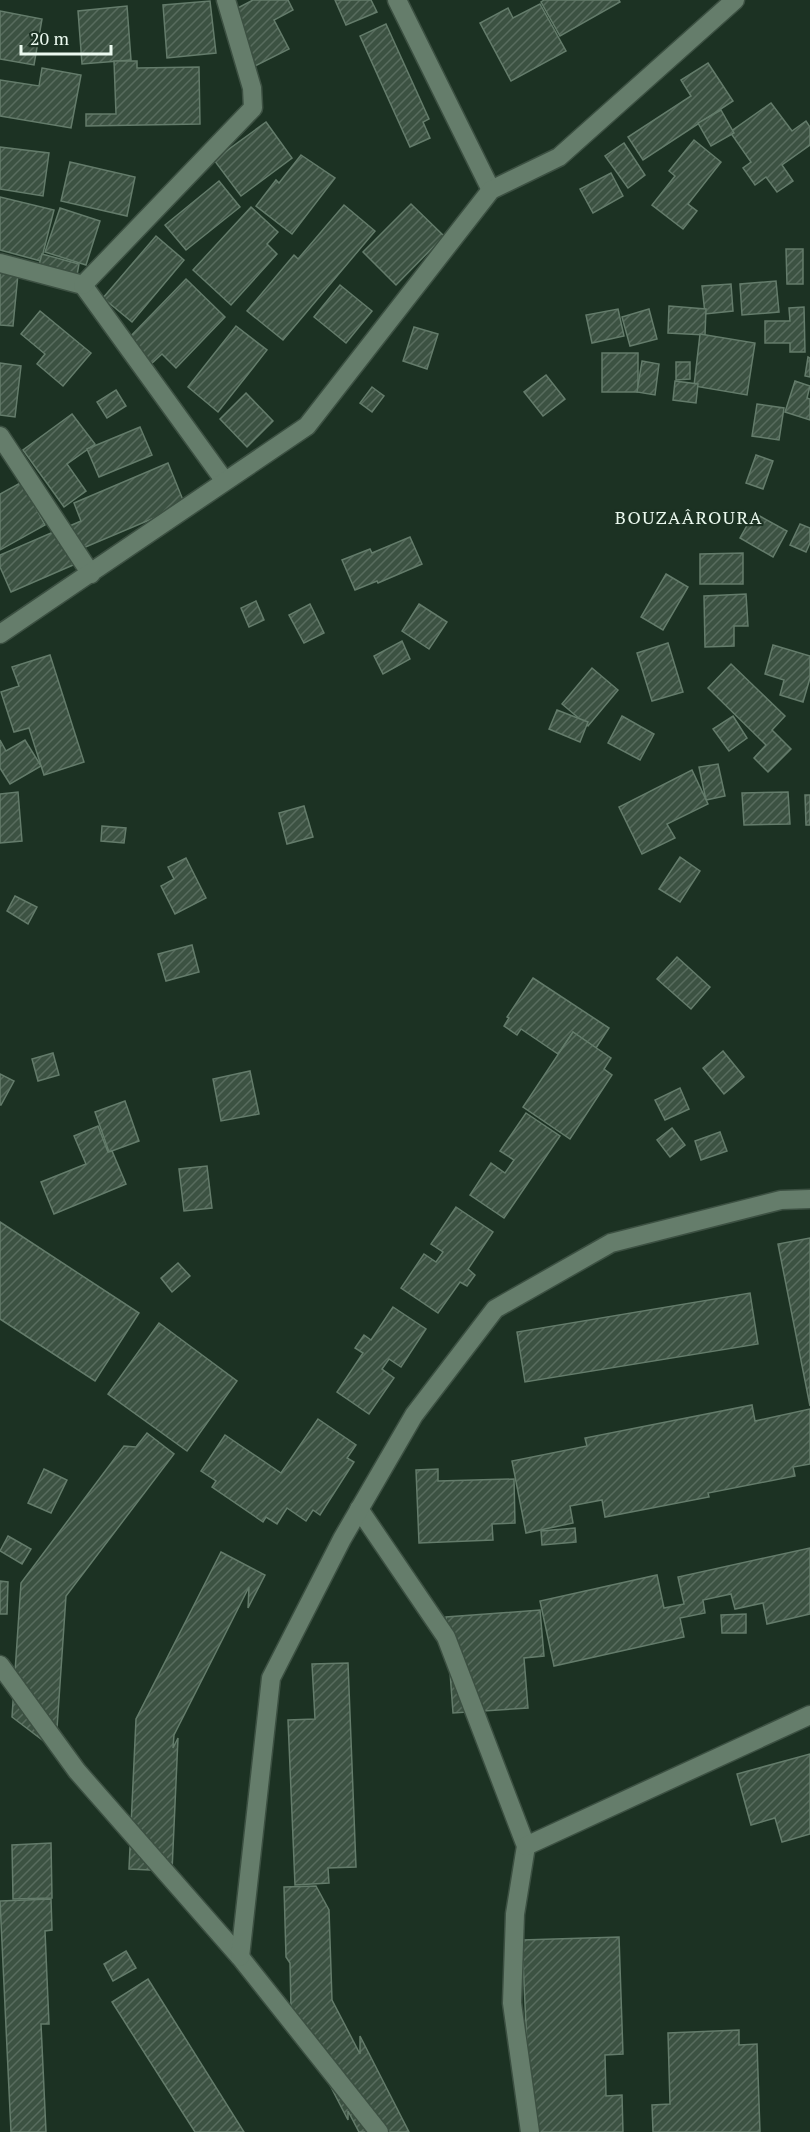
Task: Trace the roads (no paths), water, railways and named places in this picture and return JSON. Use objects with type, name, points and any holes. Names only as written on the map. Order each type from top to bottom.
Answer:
[{"type":"street","points":[[82,285],[253,108],[252,88],[226,0]]},
{"type":"street","points":[[397,0],[491,190]]},
{"type":"street","points":[[0,634],[91,574],[224,480],[307,426],[491,190],[559,157],[735,0]]},
{"type":"street","points":[[0,263],[82,285],[224,480]]},
{"type":"street","points":[[0,436],[91,574]]},
{"type":"street","points":[[240,1957],[271,1678],[359,1509],[414,1415],[495,1309],[611,1243],[781,1200],[810,1199]]},
{"type":"street","points":[[359,1509],[446,1637],[526,1846],[515,1914],[512,2002],[530,2132]]},
{"type":"street","points":[[0,1665],[77,1772],[240,1957],[379,2132]]},
{"type":"street","points":[[526,1846],[810,1715]]},
{"type":"district","name":"BOUZAÂROURA","points":[[689,518]]}]
